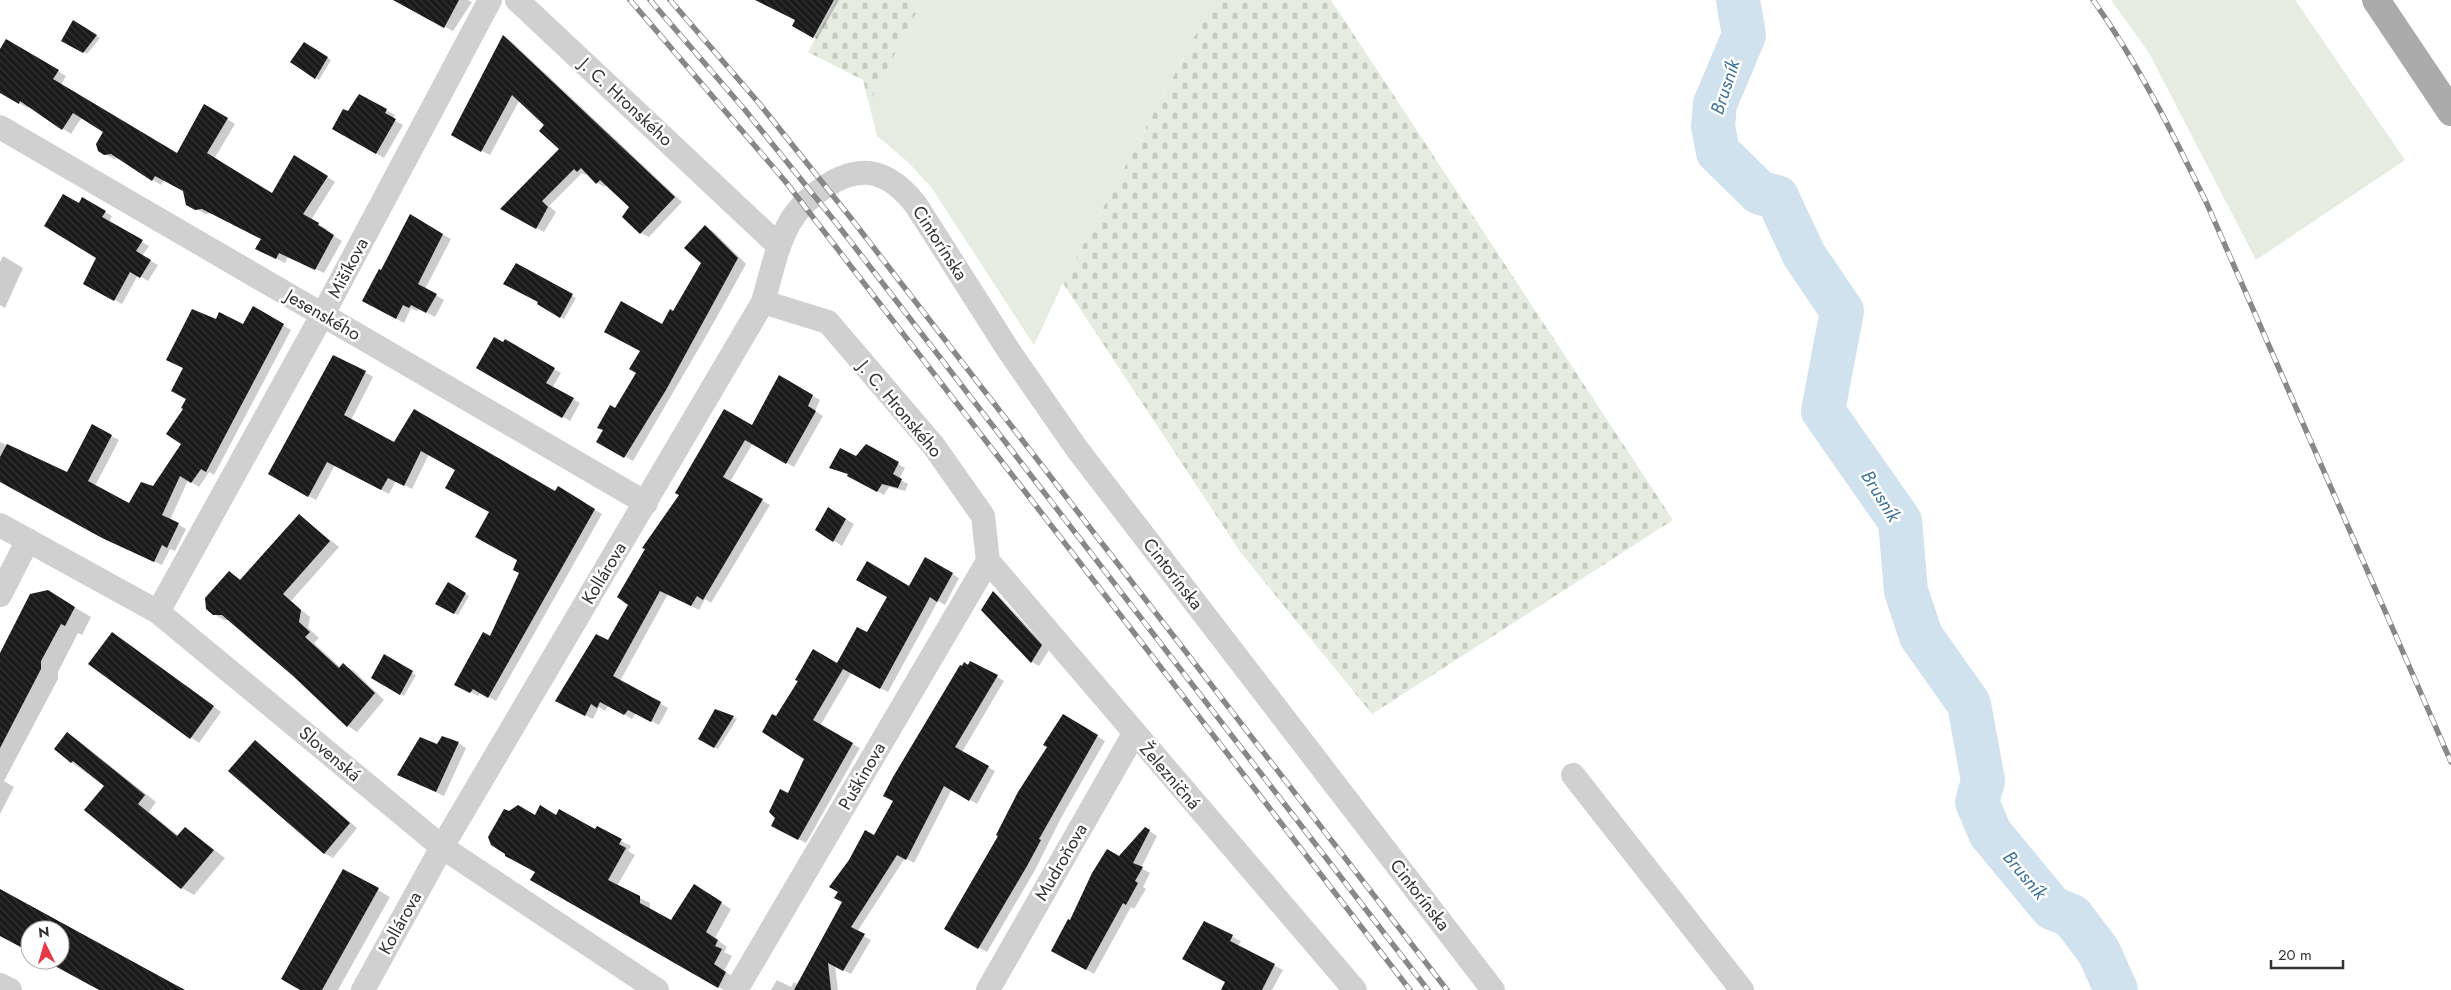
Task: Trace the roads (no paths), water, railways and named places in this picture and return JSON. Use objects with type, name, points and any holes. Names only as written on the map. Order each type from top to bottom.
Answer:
[{"type":"main road","points":[[2376,0],[2451,112]]},
{"type":"street","name":"Mišíkova","points":[[158,612],[322,314],[490,0]]},
{"type":"street","name":"J. C. Hronského","points":[[517,0],[779,246]]},
{"type":"street","name":"Jesenského","points":[[0,127],[646,503]]},
{"type":"street","name":"Kollárova","points":[[363,990],[442,847],[763,302],[779,246],[791,222],[803,205],[819,190],[854,172]]},
{"type":"street","name":"Cintorínska","points":[[854,172],[880,175],[894,182],[904,190],[916,205],[1014,358],[1077,449],[1493,990]]},
{"type":"street","name":"J. C. Hronského","points":[[763,302],[828,322],[933,446],[983,516],[988,561]]},
{"type":"street","name":"Slovenská","points":[[0,525],[158,612],[442,847],[657,990]]},
{"type":"street","points":[[0,595],[28,540]]},
{"type":"street","name":"Železničná","points":[[988,561],[1354,990]]},
{"type":"street","name":"Puškinova","points":[[736,990],[988,561]]},
{"type":"street","name":"Mudroňova","points":[[988,990],[1134,734]]},
{"type":"street","points":[[1574,775],[1742,990]]},
{"type":"street","points":[[0,985],[10,990]]},
{"type":"waterway","name":"Brusník","points":[[1738,0],[1744,35],[1715,104],[1713,126],[1718,152],[1760,193],[1777,197],[1804,255],[1842,311],[1823,411],[1900,521],[1906,591],[1921,636],[1969,704],[1983,781],[1977,802],[1990,833],[2052,908],[2072,916],[2099,952],[2116,990]]},
{"type":"railway","points":[[630,0],[785,181],[1410,990]]},
{"type":"railway","points":[[650,0],[745,110],[837,224],[1428,990]]},
{"type":"railway","points":[[670,0],[758,102],[850,217],[1447,990]]},
{"type":"railway","points":[[2093,0],[2140,74],[2168,125],[2207,204],[2451,762]]}]
